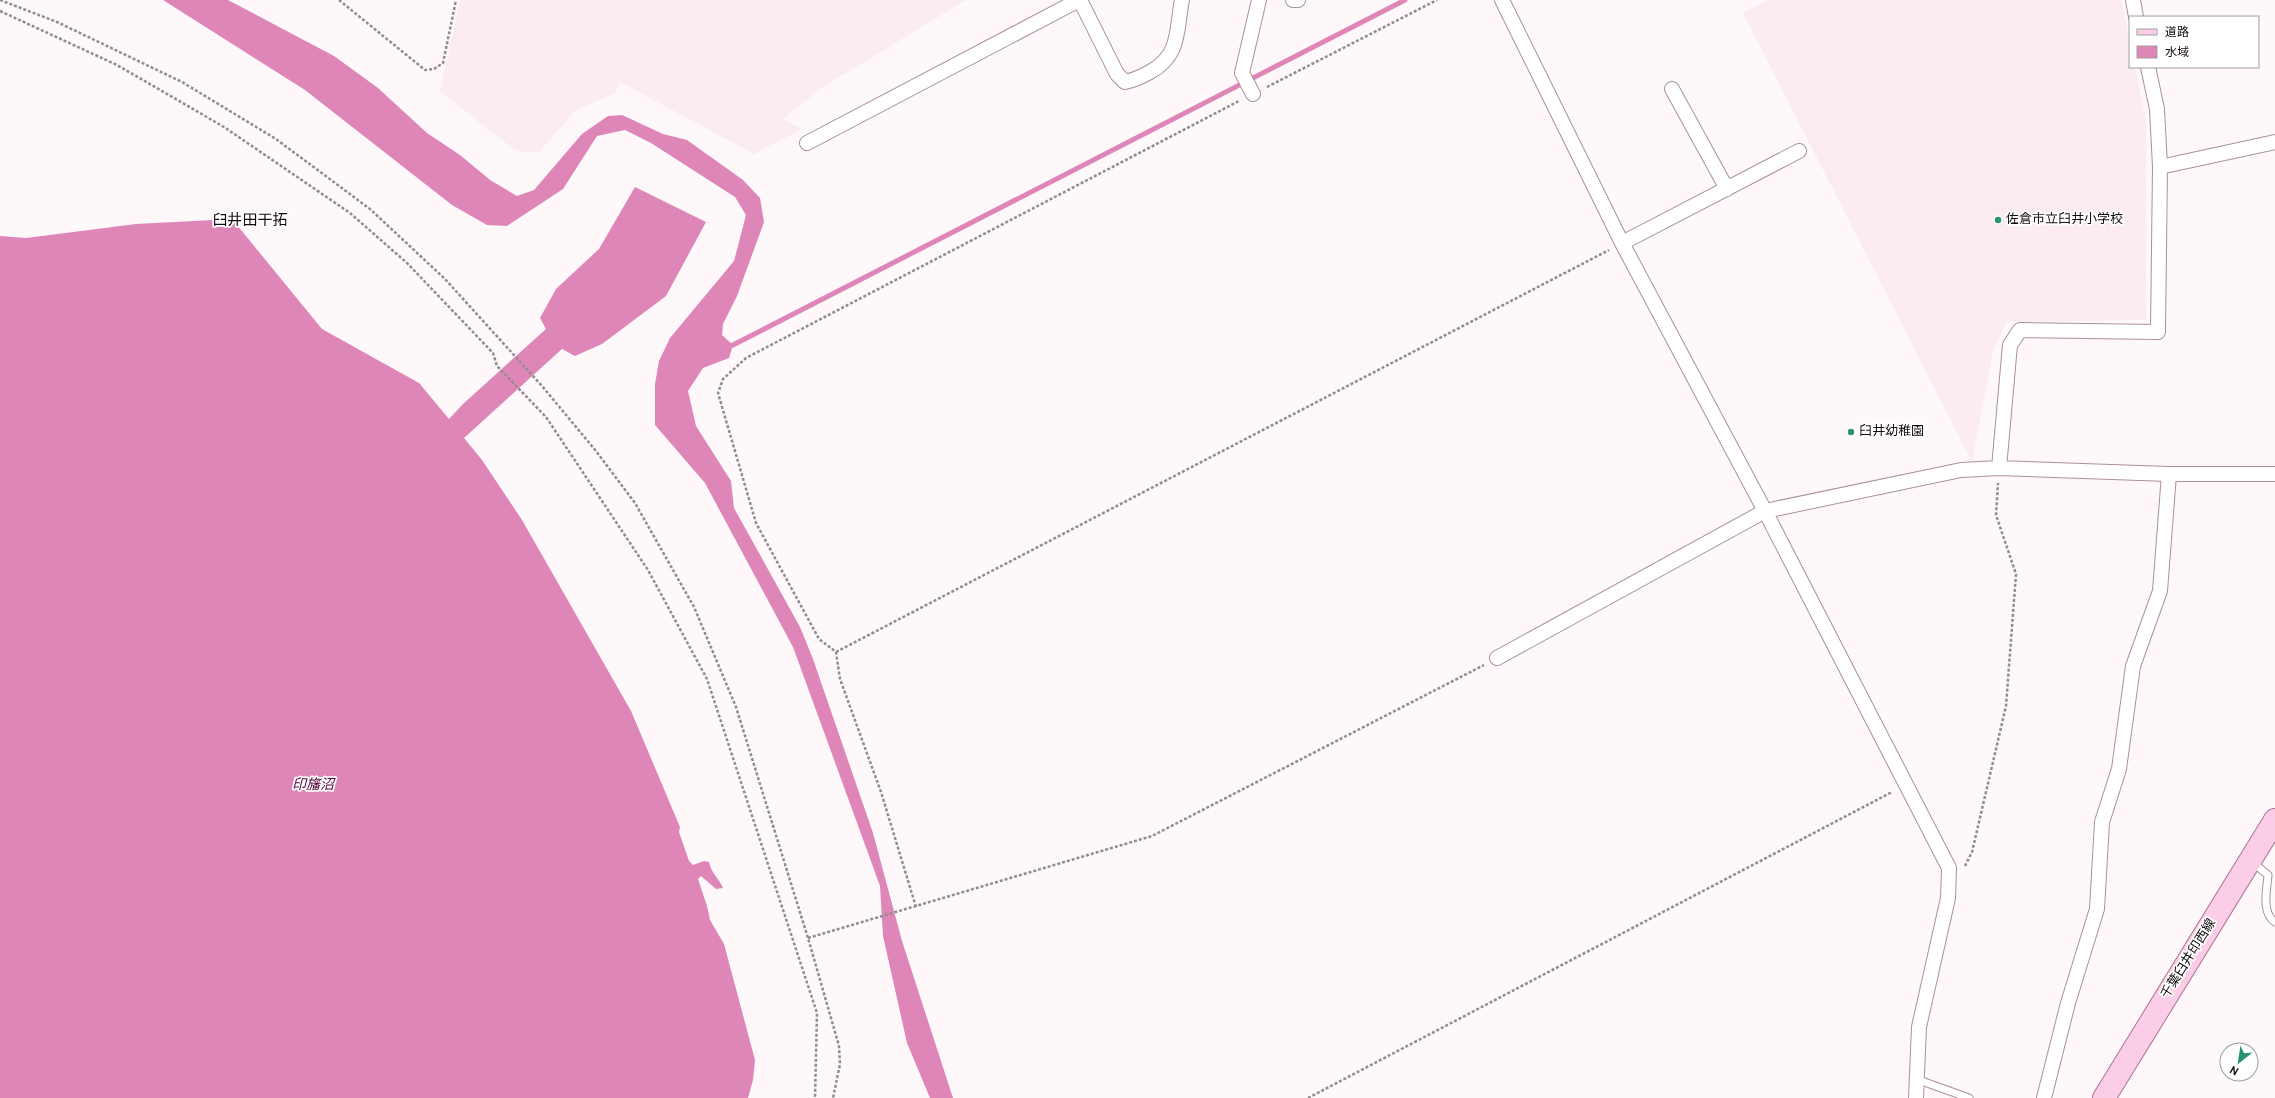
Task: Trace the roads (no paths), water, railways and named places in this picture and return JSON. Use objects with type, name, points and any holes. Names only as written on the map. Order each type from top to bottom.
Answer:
[{"type":"main road","name":"千葉臼井印西線","points":[[2104,1098],[2275,820]]},
{"type":"street","points":[[807,143],[1079,0],[1117,74],[1125,82],[1135,80],[1165,63],[1174,49],[1182,0]]},
{"type":"street","points":[[1248,86],[1259,0]]},
{"type":"street","points":[[1292,0],[1298,0]]},
{"type":"street","points":[[1502,0],[1622,243],[1765,511],[1949,868],[1948,898],[1919,1027],[1916,1098]]},
{"type":"street","points":[[2133,0],[2136,16]]},
{"type":"street","points":[[2000,468],[2010,345],[2020,330],[2158,332],[2160,167],[2157,109],[2148,68]]},
{"type":"street","points":[[1672,89],[1726,189]]},
{"type":"street","points":[[2160,167],[2275,142]]},
{"type":"street","points":[[1622,243],[1800,151]]},
{"type":"street","points":[[1497,658],[1765,511],[1961,470],[2000,468],[2169,474],[2275,474]]},
{"type":"street","points":[[2044,1098],[2068,1003],[2097,909],[2102,822],[2118,769],[2133,666],[2160,591],[2169,474]]},
{"type":"lane","points":[[2250,860],[2268,875],[2266,906],[2270,919],[2275,922]]},
{"type":"lane","points":[[1916,1079],[1969,1098]]},
{"type":"water","points":[[163,0],[228,0],[334,56],[378,88],[427,133],[460,155],[490,180],[517,196],[534,190],[582,134],[608,116],[622,115],[663,134],[687,140],[743,180],[760,198],[764,222],[737,296],[723,324],[722,335],[733,345],[729,358],[703,368],[688,391],[696,426],[731,481],[734,508],[800,627],[813,659],[873,833],[902,941],[953,1098],[930,1098],[907,1043],[883,936],[880,886],[793,647],[705,483],[655,425],[655,384],[659,361],[670,338],[734,261],[746,215],[735,197],[651,143],[625,130],[597,136],[563,189],[507,226],[487,225],[452,205],[305,90]]},
{"type":"water","name":"印旛沼","points":[[635,187],[706,222],[666,296],[602,344],[575,356],[562,349],[464,438],[482,460],[522,520],[631,711],[680,827],[679,832],[689,861],[693,865],[704,861],[709,862],[711,869],[723,888],[716,889],[701,876],[698,879],[710,920],[724,944],[755,1060],[753,1080],[748,1098],[0,1098],[0,236],[26,238],[136,224],[232,219],[322,329],[419,383],[449,419],[463,404],[546,329],[540,318],[556,289],[599,249]]},
{"type":"waterway","points":[[733,345],[1405,0]]},
{"type":"place","name":"佐倉市立臼井小学校","points":[[1998,220]]},
{"type":"place","name":"臼井幼稚園","points":[[1851,432]]},
{"type":"district","name":"臼井田干拓","points":[[250,221]]}]
